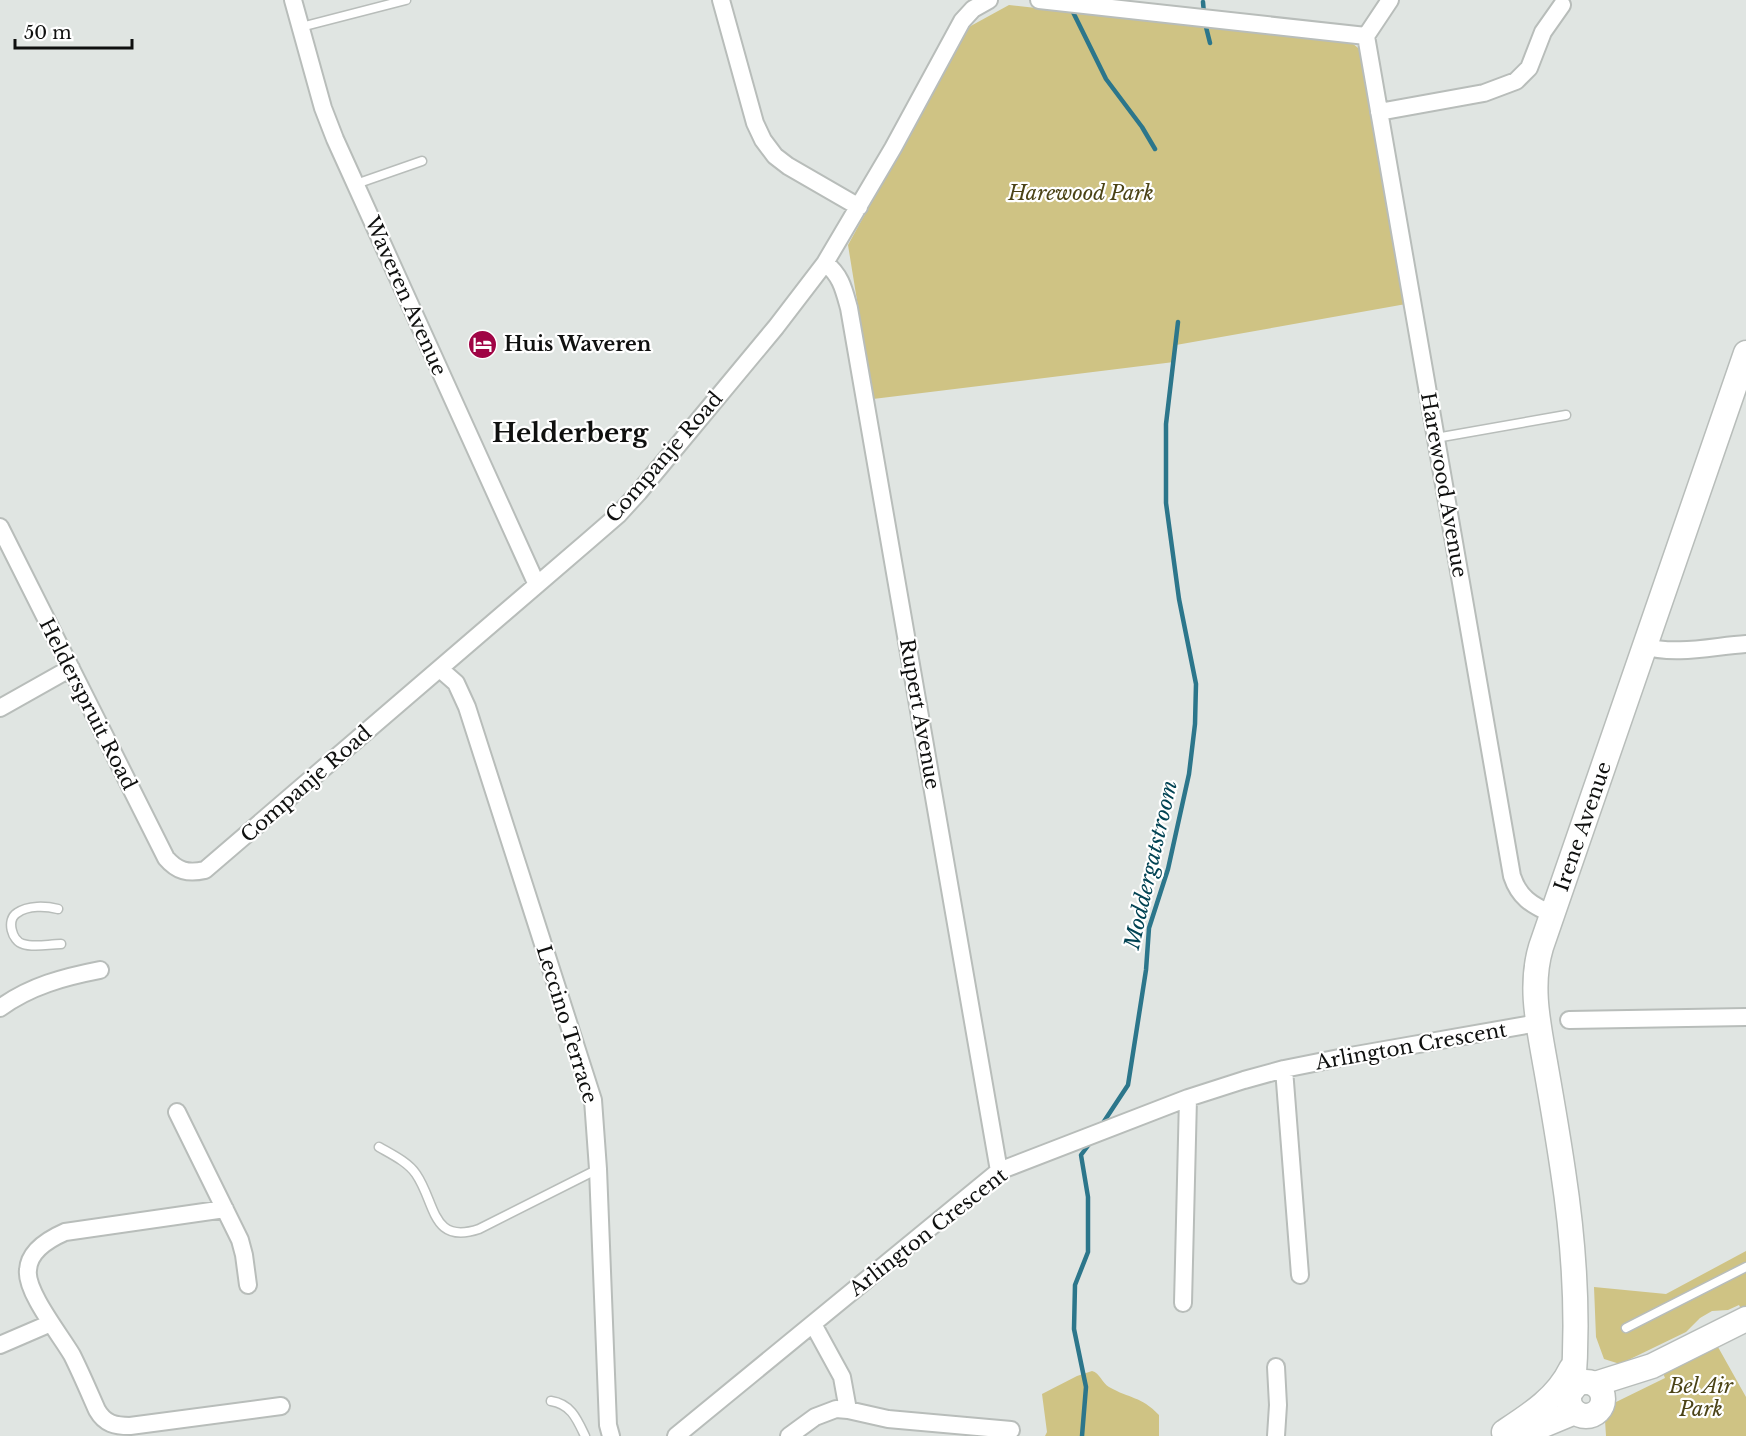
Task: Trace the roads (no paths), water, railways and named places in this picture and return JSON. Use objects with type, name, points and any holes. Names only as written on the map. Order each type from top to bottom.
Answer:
[{"type":"street","name":"Waveren Avenue","points":[[293,0],[323,108],[537,585]]},
{"type":"street","points":[[721,0],[755,123],[764,140],[775,156],[788,166],[859,207]]},
{"type":"street","name":"Companje Road","points":[[186,872],[205,870],[216,862],[618,515],[776,327],[825,262],[859,207],[962,21],[973,9],[989,0]]},
{"type":"street","points":[[1039,0],[1366,36],[1389,0]]},
{"type":"street","points":[[1379,112],[1484,93],[1516,81],[1529,68],[1543,32],[1562,5]]},
{"type":"street","name":"Harewood Avenue","points":[[1366,36],[1512,876],[1516,889],[1526,901],[1552,914]]},
{"type":"street","name":"Rupert Avenue","points":[[825,262],[842,282],[849,308],[999,1171]]},
{"type":"street","name":"Irene Avenue","points":[[1586,1406],[1584,1355],[1579,1326],[1564,1173],[1538,1023],[1534,989],[1535,971],[1552,914],[1746,353]]},
{"type":"street","name":"Helderspruit Road","points":[[0,527],[166,858],[174,867],[186,872]]},
{"type":"street","points":[[1644,646],[1666,650],[1746,644]]},
{"type":"street","points":[[0,708],[71,668]]},
{"type":"street","name":"Leccino Terrace","points":[[440,669],[456,683],[467,707],[593,1100],[598,1169],[608,1425],[611,1436]]},
{"type":"street","points":[[0,1008],[24,993],[44,985],[100,970]]},
{"type":"street","points":[[1569,1020],[1746,1017]]},
{"type":"street","name":"Arlington Crescent","points":[[676,1436],[999,1171],[1188,1098],[1284,1069],[1538,1023]]},
{"type":"street","points":[[1284,1069],[1300,1275]]},
{"type":"street","points":[[1184,1303],[1188,1098]]},
{"type":"street","points":[[177,1112],[242,1247],[248,1285]]},
{"type":"street","points":[[225,1209],[65,1232],[40,1247],[30,1261],[27,1271],[29,1281],[51,1323],[71,1354],[101,1418],[110,1424],[130,1426],[281,1406]]},
{"type":"street","points":[[1505,1435],[1546,1412],[1586,1406],[1652,1366],[1746,1319]]},
{"type":"street","points":[[0,1345],[51,1323]]},
{"type":"street","points":[[813,1324],[842,1377],[848,1410]]},
{"type":"street","points":[[1579,1326],[1594,1364],[1618,1377]]},
{"type":"street","name":"Irene Avenue","points":[[1579,1326],[1575,1361],[1586,1406]]},
{"type":"street","points":[[1505,1435],[1552,1396],[1565,1381],[1575,1361]]},
{"type":"street","points":[[1586,1406],[1618,1377],[1652,1366]]},
{"type":"street","points":[[1276,1367],[1278,1405],[1276,1436]]},
{"type":"street","points":[[789,1436],[808,1422],[836,1409],[888,1419],[1011,1430]]},
{"type":"lane","points":[[301,27],[406,0]]},
{"type":"lane","points":[[356,184],[422,161]]},
{"type":"lane","points":[[1436,438],[1566,416]]},
{"type":"lane","points":[[58,909],[42,906],[27,909],[17,912],[12,917],[11,923],[13,936],[18,943],[26,945],[61,944]]},
{"type":"lane","points":[[379,1147],[411,1167],[417,1174],[438,1222],[452,1232],[462,1234],[479,1229],[598,1169]]},
{"type":"lane","points":[[1626,1328],[1746,1267]]},
{"type":"lane","points":[[551,1401],[567,1406],[577,1419],[585,1436]]},
{"type":"waterway","points":[[1203,2],[1204,14]]},
{"type":"waterway","points":[[1071,8],[1106,79],[1142,127],[1155,149]]},
{"type":"waterway","points":[[1205,23],[1210,43]]},
{"type":"waterway","name":"Moddergatstroom","points":[[1101,1126],[1128,1085],[1146,970],[1149,928],[1168,869],[1189,774],[1195,724],[1196,684],[1179,599],[1166,503],[1166,424],[1178,322]]},
{"type":"waterway","name":"Moddergatstroom","points":[[1082,1436],[1086,1387],[1074,1329],[1075,1285],[1088,1252],[1088,1197],[1081,1155],[1090,1143]]},
{"type":"place","name":"Huis Waveren","points":[[483,344]]},
{"type":"district","name":"Helderberg","points":[[570,433]]},
{"type":"park label","name":"Harewood Park","points":[[1081,193]]},
{"type":"park label","name":"Bel Air Park","points":[[1701,1398]]}]
